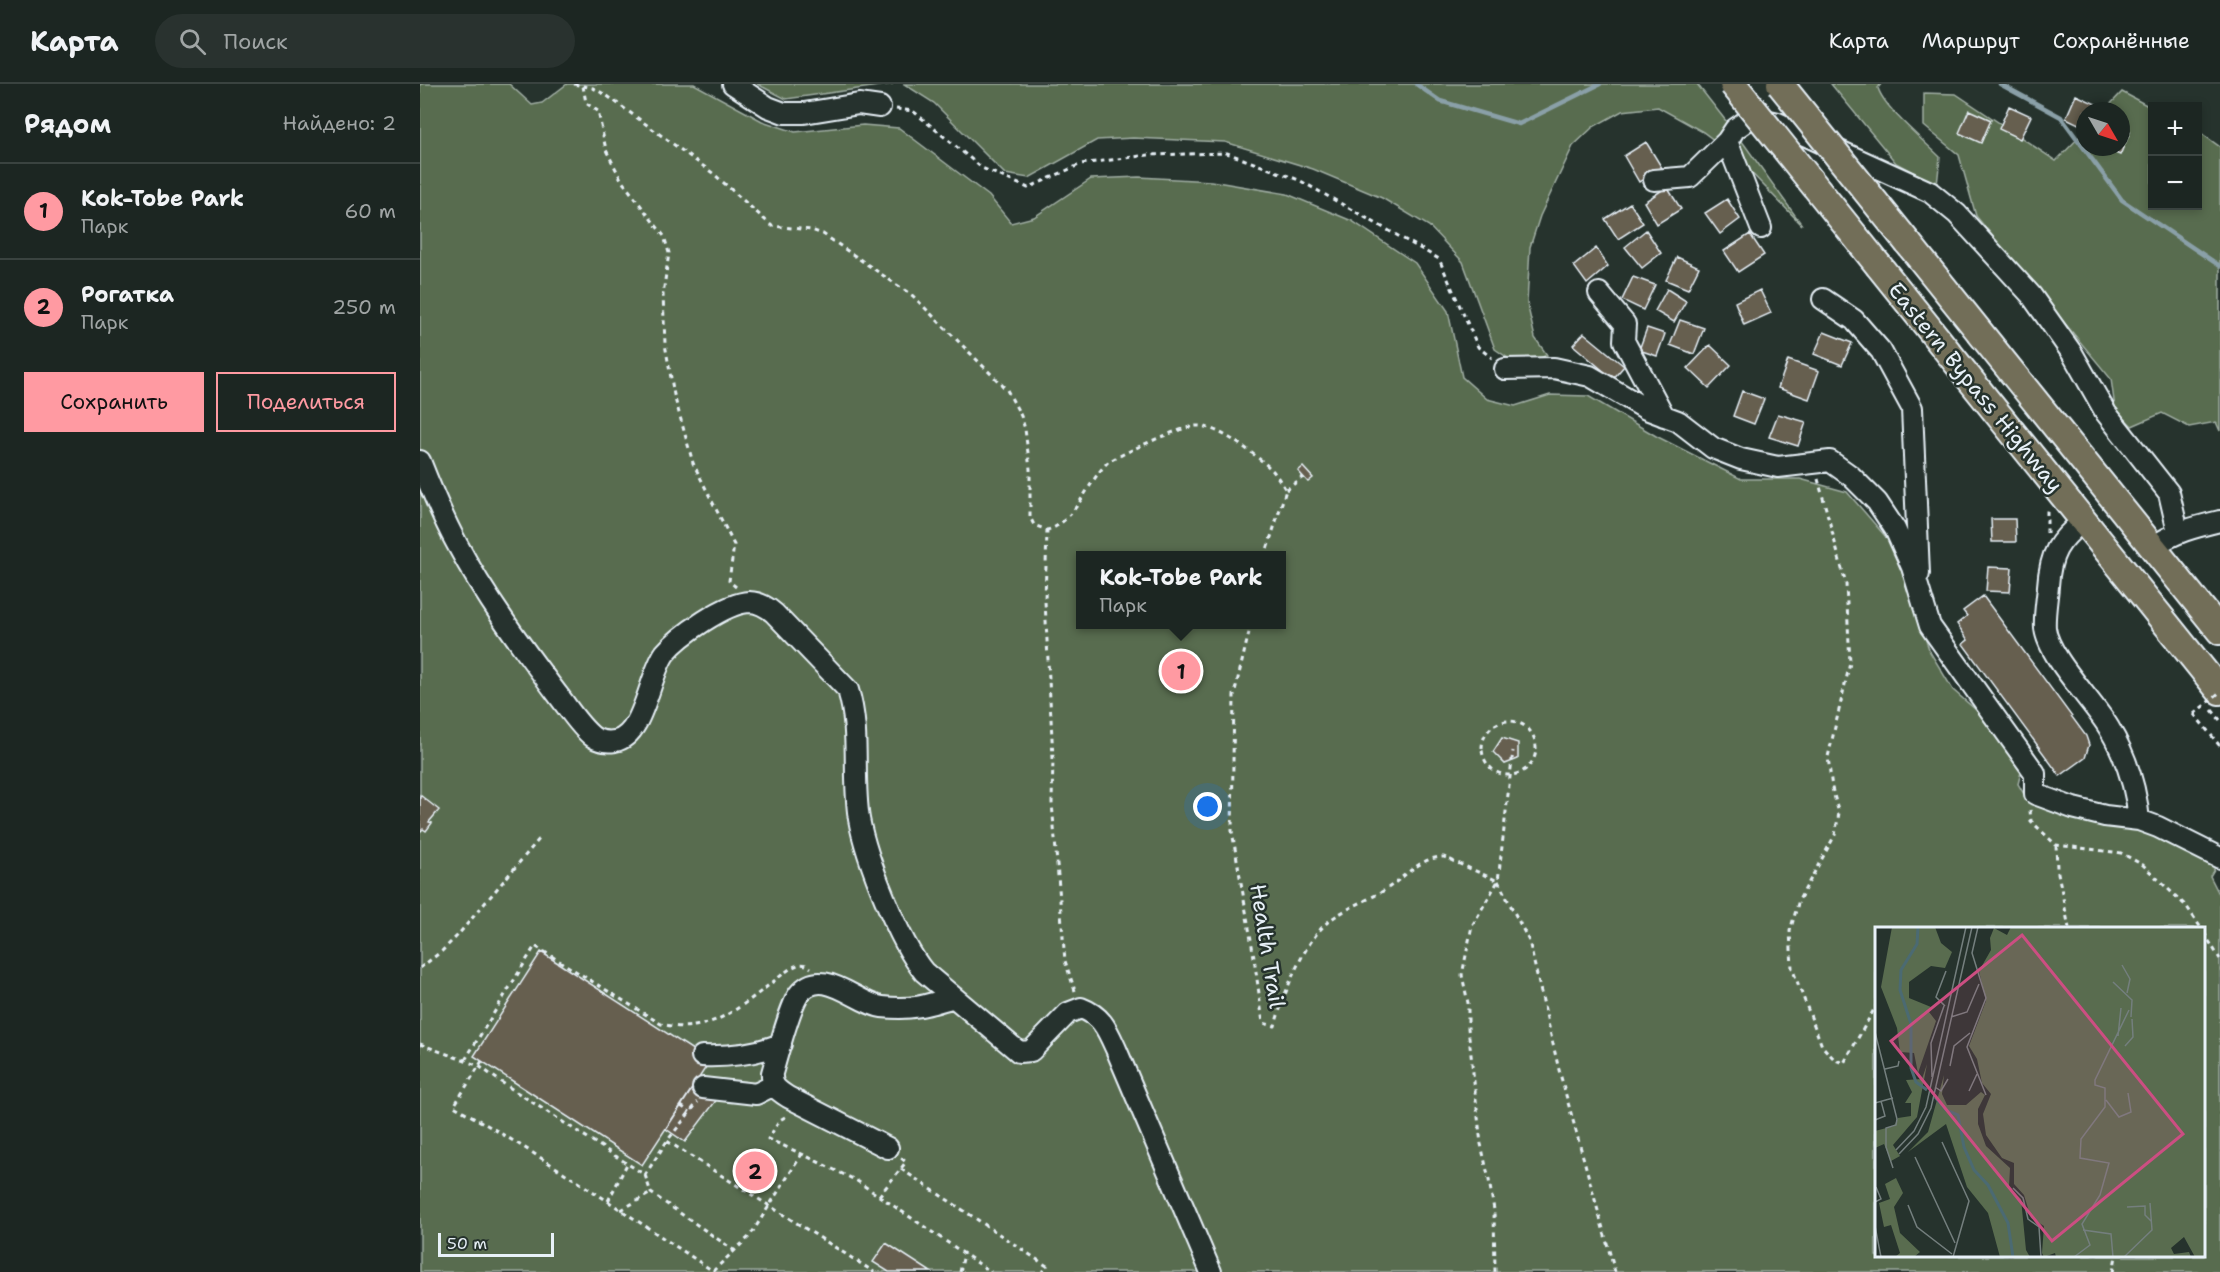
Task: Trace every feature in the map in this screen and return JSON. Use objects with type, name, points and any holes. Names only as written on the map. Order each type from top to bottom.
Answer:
[{"type":"main road","name":"Eastern Bypass Highway","points":[[1733,84],[2220,691]]},
{"type":"main road","name":"Eastern Bypass Highway","points":[[1780,84],[2220,631]]},
{"type":"street","points":[[733,84],[768,106],[784,113],[804,113],[859,104],[880,107]]},
{"type":"street","points":[[1654,180],[1690,177],[1727,141],[1735,129],[1752,117],[1778,123],[1930,192],[1957,214],[2031,295],[2072,353],[2106,413],[2169,493],[2178,532]]},
{"type":"street","points":[[1727,141],[1761,228]]},
{"type":"street","points":[[1599,293],[1625,324],[1624,341],[1664,416]]},
{"type":"street","points":[[1823,299],[1854,320],[1881,351],[1912,408],[1918,520],[1918,588]]},
{"type":"street","points":[[1505,369],[1554,368],[1590,376],[1646,409],[1678,421],[1713,448],[1741,459],[1778,467],[1830,461],[1851,476],[1877,502],[1895,529],[1930,626],[2035,773],[2035,794],[2073,808],[2105,816],[2139,820],[2158,826],[2220,858]]},
{"type":"street","points":[[420,461],[435,502],[480,584],[548,681],[577,719],[595,738],[614,741],[622,739],[632,731],[657,667],[675,642],[699,625],[732,606],[750,602],[766,606],[774,613],[848,690],[854,725],[859,819],[886,901],[916,962],[1019,1052],[1031,1051],[1068,1013],[1081,1008],[1095,1013],[1107,1029],[1211,1272]]},
{"type":"street","points":[[2084,520],[2069,532],[2058,546],[2052,559],[2045,629],[2051,646],[2108,726],[2120,747],[2136,793],[2139,820]]},
{"type":"street","points":[[2152,547],[2178,532],[2220,521]]},
{"type":"street","points":[[888,1148],[788,1097],[777,1090],[771,1082],[797,996],[806,986],[818,983],[843,988],[878,1007],[915,1009],[954,997]]},
{"type":"street","points":[[702,1056],[728,1057],[764,1051],[781,1044]]},
{"type":"street","points":[[704,1091],[756,1094],[774,1085]]},
{"type":"path","points":[[574,84],[593,88],[606,95],[714,174],[772,226],[811,230],[823,234],[913,296],[1007,390],[1021,416],[1030,469],[1030,517],[1034,525],[1047,530],[1060,524],[1072,512],[1099,471],[1108,462],[1185,428],[1199,425],[1222,434],[1251,453],[1273,472],[1286,490]]},
{"type":"path","points":[[583,86],[586,103],[598,111],[606,150],[622,181],[664,236],[667,245],[669,254],[663,294],[665,344],[674,395],[693,463],[734,545],[729,581],[750,602]]},
{"type":"path","points":[[880,107],[913,111],[982,168],[1028,188],[1081,164],[1149,155],[1227,153],[1299,180],[1439,259],[1478,347],[1505,369]]},
{"type":"path","points":[[1814,463],[1846,584],[1850,663],[1828,757],[1832,788],[1839,813],[1835,835],[1799,900],[1790,931],[1792,968],[1822,1046],[1835,1060],[1844,1063],[1875,1008]]},
{"type":"path","points":[[1266,551],[1286,490],[1303,477]]},
{"type":"path","points":[[1047,530],[1045,601],[1053,758],[1052,803],[1065,961],[1081,1008]]},
{"type":"path","name":"Health Trail","points":[[1250,629],[1234,695],[1232,831],[1263,1023],[1275,1026],[1283,996],[1319,931],[1331,919],[1384,890],[1419,863],[1436,857],[1444,858],[1498,881]]},
{"type":"path","points":[[2220,691],[2194,714],[2220,746]]},
{"type":"path","points":[[1504,721],[1524,725],[1531,732],[1535,741],[1534,760],[1528,768],[1511,776],[1493,771],[1482,756],[1482,747],[1489,730],[1504,721]]},
{"type":"path","points":[[1495,1272],[1494,1210],[1490,1179],[1480,1144],[1468,1028],[1468,1003],[1462,975],[1472,926],[1498,881],[1513,751]]},
{"type":"path","points":[[2035,794],[2030,808],[2031,821],[2056,845],[2121,853],[2143,865],[2187,907],[2199,927]]},
{"type":"path","points":[[420,968],[457,936],[540,838]]},
{"type":"path","points":[[2056,845],[2057,868],[2069,927]]},
{"type":"path","points":[[1498,881],[1529,941],[1559,1070],[1615,1272]]},
{"type":"path","points":[[2205,935],[2220,959]]},
{"type":"path","points":[[465,1060],[536,946],[662,1024],[678,1028],[696,1027],[713,1022],[730,1013],[799,964],[806,964],[811,969],[818,983]]},
{"type":"path","points":[[420,1044],[479,1066],[501,1083],[645,1175],[651,1193],[735,1251]]},
{"type":"path","points":[[482,1061],[454,1106],[489,1125],[714,1271],[750,1236],[802,1154]]},
{"type":"path","points":[[645,1175],[704,1091]]},
{"type":"path","points":[[681,1106],[690,1112]]},
{"type":"path","points":[[785,1118],[780,1120],[768,1140],[857,1181],[991,1272]]},
{"type":"path","points":[[667,1141],[874,1272]]},
{"type":"path","points":[[879,1196],[906,1162],[888,1148]]},
{"type":"path","points":[[608,1201],[627,1164]]},
{"type":"path","points":[[901,1169],[1047,1266],[1043,1272]]},
{"type":"path","points":[[621,1210],[651,1193]]},
{"type":"path","points":[[960,1272],[964,1254]]},
{"type":"path","points":[[2113,1272],[2116,1257]]},
{"type":"green space","points":[[420,84],[509,84],[532,105],[542,103],[567,84],[694,84],[762,121],[795,132],[863,125],[899,128],[989,196],[1011,223],[1034,217],[1091,179],[1139,177],[1211,181],[1287,194],[1352,221],[1415,263],[1448,311],[1462,377],[1487,399],[1515,406],[1550,395],[1588,396],[1656,436],[1741,479],[1800,479],[1847,492],[1892,544],[1930,652],[1953,690],[2006,736],[2022,768],[2018,784],[2025,796],[2075,819],[2150,830],[2216,866],[2210,876],[2220,896],[2220,1272],[420,1272]]},
{"type":"green space","points":[[757,84],[893,84],[786,99]]},
{"type":"green space","points":[[904,84],[1697,84],[1744,144],[1802,225],[1735,156],[1703,132],[1658,107],[1622,111],[1593,127],[1573,146],[1540,216],[1530,247],[1527,303],[1535,338],[1547,355],[1529,363],[1514,362],[1495,349],[1463,262],[1429,226],[1382,198],[1313,169],[1225,142],[1133,138],[1097,140],[1029,178],[1005,174],[934,103]]},
{"type":"green space","points":[[1831,84],[1881,84],[1878,88],[1888,105],[1940,157],[1937,185],[1896,163]]},
{"type":"green space","points":[[2122,92],[2148,106],[2148,210],[2202,210],[2202,134],[2220,147],[2220,431],[2216,422],[2189,427],[2162,413],[2132,426],[2115,408],[2111,379],[1976,216],[1959,155],[1924,126],[1924,93],[1956,94],[2056,161],[2076,140],[2076,156],[2130,156],[2130,102],[2113,102]]},
{"type":"building","points":[[2076,95],[2091,102],[2076,102],[2076,123],[2066,118]]},
{"type":"building","points":[[2009,106],[2031,116],[2020,139],[1999,129]]},
{"type":"building","points":[[1969,110],[1991,120],[1981,143],[1959,133]]},
{"type":"building","points":[[1646,142],[1662,168],[1639,182],[1624,156]]},
{"type":"building","points":[[1667,187],[1681,209],[1657,224],[1644,202]]},
{"type":"building","points":[[1727,199],[1740,219],[1720,234],[1705,213]]},
{"type":"building","points":[[1630,203],[1643,223],[1618,239],[1605,219]]},
{"type":"building","points":[[1646,230],[1661,253],[1642,268],[1625,247]]},
{"type":"building","points":[[1750,234],[1764,255],[1738,272],[1724,251]]},
{"type":"building","points":[[1596,248],[1608,266],[1587,284],[1574,266]]},
{"type":"building","points":[[1677,257],[1699,267],[1688,289],[1666,280]]},
{"type":"building","points":[[1633,277],[1655,285],[1643,310],[1622,300]]},
{"type":"building","points":[[1667,289],[1686,301],[1674,322],[1655,311]]},
{"type":"building","points":[[1760,290],[1771,313],[1744,325],[1735,302]]},
{"type":"building","points":[[1680,320],[1704,328],[1694,354],[1670,345]]},
{"type":"building","points":[[1647,328],[1665,334],[1657,356],[1639,350]]},
{"type":"building","points":[[1824,332],[1852,343],[1842,365],[1814,354]]},
{"type":"building","points":[[1584,333],[1624,366],[1613,379],[1573,345]]},
{"type":"building","points":[[1710,345],[1731,365],[1709,388],[1688,368]]},
{"type":"building","points":[[1788,360],[1819,371],[1809,399],[1778,388]]},
{"type":"building","points":[[1742,391],[1764,399],[1754,424],[1733,416]]},
{"type":"building","points":[[1778,414],[1806,422],[1798,446],[1769,437]]},
{"type":"building","points":[[1303,467],[1313,478],[1308,482],[1298,471]]},
{"type":"building","points":[[1991,519],[2015,519],[2016,542],[1992,542]]},
{"type":"building","points":[[1988,567],[2012,568],[2010,592],[1986,591]]},
{"type":"building","points":[[1983,596],[2086,736],[2089,745],[2085,758],[2060,776],[1963,644],[1968,640],[1957,624],[1967,616],[1963,611]]},
{"type":"building","points":[[1502,738],[1518,743],[1518,759],[1505,764],[1493,752]]},
{"type":"building","points":[[420,795],[439,810],[429,822],[432,823],[426,831],[423,829],[420,832]]},
{"type":"building","points":[[541,952],[710,1061],[642,1165],[474,1056]]},
{"type":"building","points":[[696,1083],[718,1098],[685,1142],[666,1129]]},
{"type":"building","points":[[886,1243],[931,1272],[889,1272],[873,1262]]},
{"type":"waterway","points":[[1416,84],[1440,101],[1519,124],[1600,84]]},
{"type":"waterway","points":[[2000,84],[2061,117],[2122,200],[2220,266]]},
{"type":"place","name":"Kok-Tobe Park","points":[[1181,671]]},
{"type":"place","name":"Рогатка","points":[[755,1171]]}]
